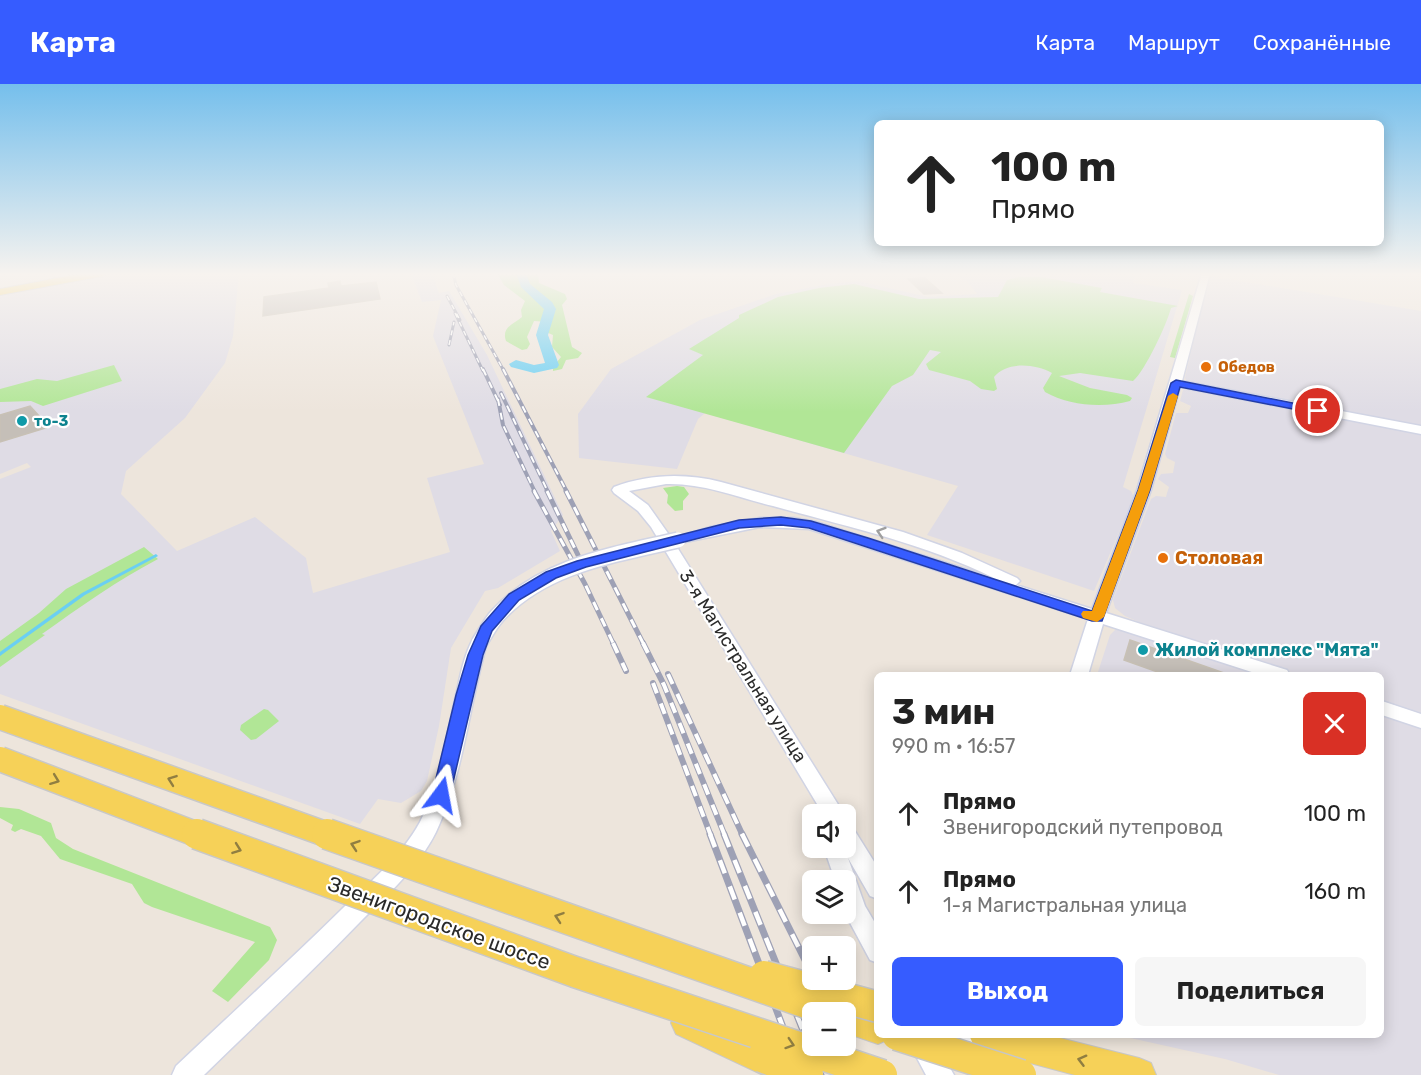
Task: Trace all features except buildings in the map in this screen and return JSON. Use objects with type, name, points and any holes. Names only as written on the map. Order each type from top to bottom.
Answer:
[{"type":"main road","points":[[0,717],[803,1002]]},
{"type":"main road","name":"Звенигородское шоссе","points":[[0,759],[144,815],[575,972],[882,1075]]},
{"type":"main road","points":[[594,929],[874,1006]]},
{"type":"main road","points":[[575,972],[762,1057],[808,1075]]},
{"type":"main road","points":[[856,1020],[874,1027]]},
{"type":"main road","points":[[906,1038],[1021,1075]]},
{"type":"main road","points":[[997,1038],[1139,1075]]},
{"type":"main road","points":[[762,1057],[792,1075]]},
{"type":"street","points":[[1080,672],[1097,617],[1144,490],[1193,319]]},
{"type":"street","points":[[1176,383],[1421,430]]},
{"type":"street","name":"3-я Магистральная улица","points":[[828,804],[657,526],[643,508],[619,490],[642,482],[687,480],[716,485],[765,501],[826,514],[938,550],[992,571],[1051,602]]},
{"type":"street","points":[[184,1075],[338,929],[411,854],[427,828],[441,795],[464,695],[479,643],[486,629],[504,607],[538,581],[566,569],[753,522],[796,522],[874,544],[1271,672]]},
{"type":"street","points":[[1384,709],[1421,721]]},
{"type":"street","name":"3-я Магистральная улица","points":[[818,789],[822,804]]},
{"type":"street","points":[[856,853],[874,882]]},
{"type":"street","points":[[856,911],[874,945]]},
{"type":"street","points":[[919,1038],[941,1075]]},
{"type":"street","points":[[969,1038],[992,1075]]},
{"type":"shaded area","points":[[0,319],[235,319],[233,336],[225,363],[185,418],[126,471],[121,494],[177,551],[255,517],[306,558],[313,593],[450,552],[427,478],[484,464],[433,336],[437,319],[466,319],[487,355],[563,515],[551,531],[560,551],[498,588],[485,591],[451,648],[439,726],[427,781],[421,791],[401,803],[378,799],[360,824],[0,694],[0,479],[31,467],[27,463],[0,474]]},
{"type":"shaded area","points":[[1173,319],[1123,487],[1131,491],[1134,497],[1094,591],[927,535],[958,486],[705,413],[698,419],[677,469],[579,458],[578,414],[611,369],[700,320]]},
{"type":"shaded area","points":[[1199,319],[1421,319],[1421,428],[1187,382],[1185,378]]},
{"type":"shaded area","points":[[1183,390],[1193,390],[1421,432],[1421,715],[1384,703],[1384,672],[1291,672],[1139,622],[1125,616],[1115,608],[1113,600],[1151,499],[1156,496],[1166,497],[1169,487],[1158,479],[1161,474],[1173,473],[1175,462],[1167,458],[1165,454],[1176,413],[1188,413],[1191,406],[1180,401]]},
{"type":"shaded area","points":[[1116,629],[1130,632],[1250,672],[1098,672],[1110,635]]},
{"type":"shaded area","points":[[1384,717],[1421,729],[1421,1075],[1279,1075],[1225,1059],[1130,1038],[1384,1038]]},
{"type":"green space","points":[[519,319],[565,319],[572,347],[582,353],[578,358],[566,360],[562,369],[553,371],[553,367],[561,357],[552,347],[553,335],[546,332],[550,324],[534,321],[527,337],[530,344],[527,349],[522,350],[506,341],[505,332]]},
{"type":"green space","points":[[737,319],[1167,319],[1155,347],[1133,381],[1080,373],[1059,376],[1090,388],[1132,398],[1130,401],[1109,405],[1076,403],[1054,397],[1045,392],[1043,388],[1052,373],[1030,366],[1007,368],[994,377],[997,389],[994,391],[981,389],[970,381],[929,370],[926,364],[941,352],[930,350],[913,375],[892,386],[844,453],[646,397],[703,355],[689,349]]},
{"type":"green space","points":[[1181,319],[1186,319],[1175,358],[1170,357]]},
{"type":"green space","points":[[114,365],[122,381],[43,406],[31,401],[0,402],[0,389],[37,379],[57,381]]},
{"type":"green space","points":[[684,487],[689,494],[683,501],[683,510],[675,511],[667,503],[668,495],[663,488]]},
{"type":"green space","points":[[144,547],[158,559],[85,604],[0,667],[0,641],[39,613],[66,589]]},
{"type":"green space","points":[[264,709],[279,721],[256,739],[251,740],[240,730],[241,725]]},
{"type":"green space","points":[[0,807],[19,809],[51,823],[56,838],[73,849],[270,927],[277,940],[269,960],[228,1002],[212,991],[255,942],[152,907],[144,903],[132,884],[60,859],[41,836],[21,829],[15,832],[11,830],[13,825],[0,818]]},
{"type":"water","points":[[156,554],[158,556],[85,595],[0,656],[0,652],[82,593]]},
{"type":"waterway","points":[[516,364],[534,369],[552,365],[542,335],[547,319]]},
{"type":"railway","points":[[458,319],[483,371]]},
{"type":"railway","points":[[475,319],[504,371]]},
{"type":"railway","points":[[449,345],[454,322]]},
{"type":"railway","points":[[483,369],[499,402]]},
{"type":"railway","points":[[503,369],[567,492]]},
{"type":"railway","points":[[501,393],[548,492]]},
{"type":"railway","points":[[499,402],[503,425],[535,492]]},
{"type":"railway","points":[[534,491],[585,584],[614,645]]},
{"type":"railway","points":[[547,491],[578,555]]},
{"type":"railway","points":[[566,491],[644,645]]},
{"type":"railway","points":[[613,643],[626,671]]},
{"type":"railway","points":[[644,645],[664,685],[725,836]]},
{"type":"railway","points":[[668,674],[743,836]]},
{"type":"railway","points":[[653,683],[711,836]]},
{"type":"railway","points":[[710,834],[801,1075]]},
{"type":"railway","points":[[724,834],[821,1075]]},
{"type":"railway","points":[[743,836],[802,954]]},
{"type":"railway","points":[[820,990],[826,1002]]},
{"type":"railway","points":[[853,1056],[862,1075]]},
{"type":"slow traffic","points":[[1088,614],[1097,617],[1144,490],[1173,396]]},
{"type":"place","name":"Обедов","points":[[1206,367]]},
{"type":"place","name":"то-3","points":[[22,421]]},
{"type":"place","name":"Столовая","points":[[1163,558]]},
{"type":"place","name":"Жилой комплекс \"Мята\"","points":[[1143,650]]},
{"type":"route","points":[[441,795],[464,695],[479,643],[494,618],[514,597],[551,575],[582,564],[739,524],[767,520],[796,522],[863,540],[1097,617],[1144,490],[1176,383],[1318,411]]}]
